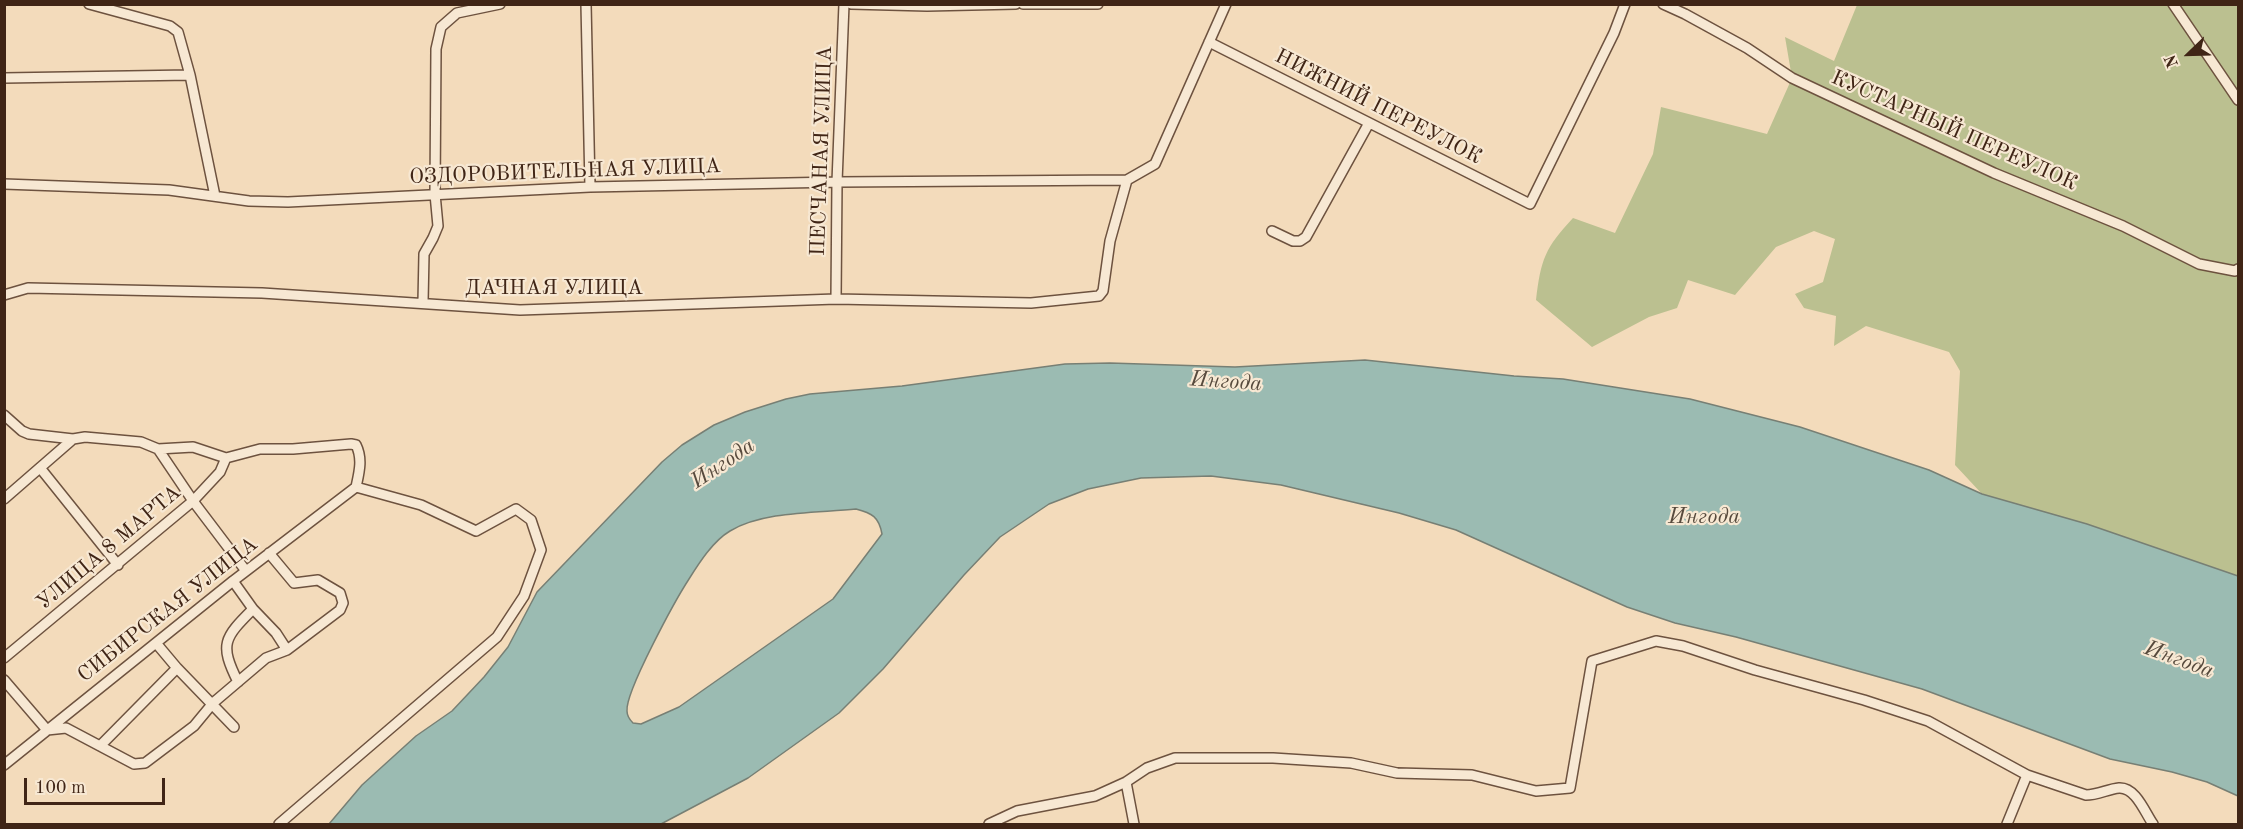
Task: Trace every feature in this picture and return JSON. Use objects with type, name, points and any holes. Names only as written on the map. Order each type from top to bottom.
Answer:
[{"type":"street","points":[[89,4],[170,27],[177,32],[190,75],[215,196]]},
{"type":"street","points":[[423,302],[424,254],[438,226],[435,194],[436,49],[441,27],[457,13],[501,4]]},
{"type":"street","points":[[586,4],[590,188]]},
{"type":"street","name":"ПЕСЧАНАЯ УЛИЦА","points":[[836,299],[837,182],[844,4]]},
{"type":"street","points":[[851,4],[1016,4]]},
{"type":"street","points":[[1023,4],[1098,4]]},
{"type":"street","points":[[1127,180],[1155,164],[1226,4]]},
{"type":"street","name":"НИЖНИЙ ПЕРЕУЛОК","points":[[1209,42],[1530,204],[1614,33],[1625,4]]},
{"type":"street","name":"КУСТАРНЫЙ ПЕРЕУЛОК","points":[[1662,4],[1748,48],[1792,78],[1994,173],[2123,226],[2199,264],[2235,271],[2238,269]]},
{"type":"street","points":[[2173,4],[2238,100]]},
{"type":"street","points":[[4,78],[190,75]]},
{"type":"street","points":[[1272,231],[1293,240],[1300,241],[1306,237],[1370,123]]},
{"type":"street","name":"ОЗДОРОВИТЕЛЬНАЯ УЛИЦА","points":[[4,184],[122,188],[249,201],[288,202],[590,188],[837,182],[1127,180]]},
{"type":"street","name":"ДАЧНАЯ УЛИЦА","points":[[4,295],[28,288],[262,293],[520,310],[836,299],[1031,303],[1099,296],[1103,291],[1110,241],[1127,180]]},
{"type":"street","points":[[4,415],[22,431],[74,439],[85,437],[141,442],[158,449],[194,447],[226,458],[260,449],[293,449],[351,444],[356,445],[361,462],[356,487],[421,505],[476,531],[516,509],[531,520],[541,550],[524,596],[497,637],[279,825]]},
{"type":"street","points":[[4,499],[74,439]]},
{"type":"street","points":[[158,449],[193,501],[246,571]]},
{"type":"street","name":"УЛИЦА 8 МАРТА","points":[[4,658],[193,501],[211,484],[226,458]]},
{"type":"street","points":[[41,469],[118,565]]},
{"type":"street","name":"СИБИРСКАЯ УЛИЦА","points":[[4,765],[233,581],[356,487]]},
{"type":"street","points":[[4,680],[47,730],[66,728],[134,764],[145,763],[194,726],[213,704],[266,658],[286,650],[340,610],[343,603],[340,593],[318,580],[294,583],[269,553]]},
{"type":"street","points":[[233,581],[253,609],[276,633],[286,650]]},
{"type":"street","points":[[238,682],[228,663],[226,649],[232,631],[253,609]]},
{"type":"street","points":[[989,825],[1017,812],[1095,796],[1126,782],[1147,768],[1176,758],[1273,758],[1351,763],[1397,773],[1472,775],[1536,791],[1570,788],[1592,661],[1656,641],[1683,646],[1755,670],[1864,700],[1928,721],[2027,775],[2086,795],[2096,795],[2118,788],[2127,789],[2135,795],[2153,825]]},
{"type":"street","points":[[156,643],[234,727]]},
{"type":"street","points":[[100,746],[177,668]]},
{"type":"street","points":[[2007,825],[2027,775]]},
{"type":"street","points":[[1126,782],[1134,825]]},
{"type":"green space","points":[[1857,5],[2238,5],[2238,576],[2087,524],[1982,494],[1955,465],[1960,371],[1949,352],[1866,326],[1834,346],[1836,316],[1804,308],[1795,294],[1823,282],[1835,239],[1814,231],[1776,247],[1735,295],[1688,280],[1677,308],[1649,317],[1592,347],[1536,300],[1540,274],[1550,246],[1573,218],[1615,233],[1653,154],[1661,107],[1767,134],[1792,78],[1785,37],[1834,61]]},
{"type":"water","name":"Ингода","points":[[1365,360],[1563,379],[1690,399],[1800,427],[1929,470],[1982,494],[2087,524],[2238,576],[2238,796],[2207,782],[2110,759],[1922,689],[1736,637],[1675,623],[1627,607],[1456,530],[1399,513],[1281,485],[1211,476],[1141,478],[1088,489],[1049,504],[1000,537],[883,669],[839,713],[748,778],[661,824],[329,824],[362,785],[416,736],[452,711],[484,677],[508,647],[537,592],[662,462],[682,445],[714,425],[745,412],[810,394],[902,386],[1065,364],[1235,367]],"holes":[[[856,509],[870,514],[877,520],[882,534],[833,599],[679,707],[641,724],[632,722],[627,713],[629,701],[642,666],[683,590],[702,559],[718,540],[743,524],[774,516]]]}]
